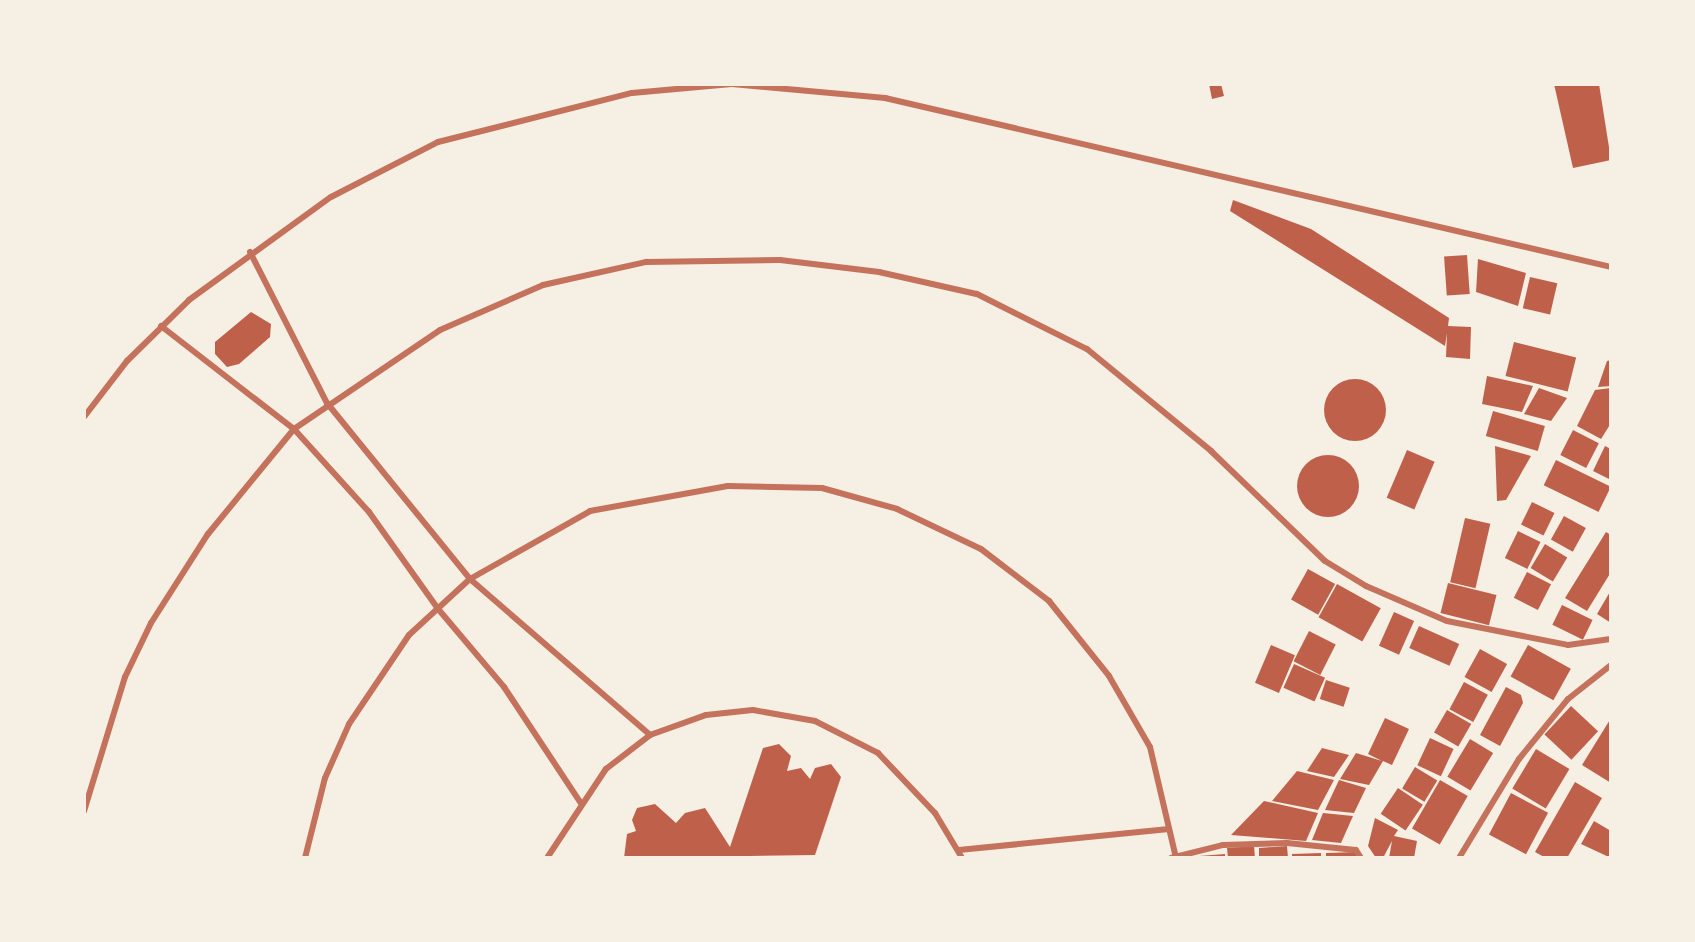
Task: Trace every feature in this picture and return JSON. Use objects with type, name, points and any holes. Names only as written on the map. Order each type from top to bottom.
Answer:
[{"type":"street","points":[[84,417],[161,326],[250,252],[331,197],[438,142],[632,93],[732,84],[885,98],[1611,267]]},
{"type":"street","points":[[250,252],[327,403],[470,579],[650,735]]},
{"type":"street","points":[[84,811],[124,677],[151,623],[208,534],[294,429],[327,403],[440,330],[543,285],[646,262],[695,259],[780,260],[879,272],[977,294],[1087,349],[1211,451],[1325,561],[1408,607],[1447,621],[1568,645],[1611,639]]},
{"type":"street","points":[[161,326],[294,429],[369,512],[439,610],[504,687],[580,802]]},
{"type":"street","points":[[305,858],[325,778],[349,724],[409,635],[439,610],[470,579],[590,511],[646,497],[728,486],[822,488],[897,509],[981,549],[1049,601],[1109,676],[1149,747],[1175,857],[1223,844],[1287,843],[1356,850],[1361,858]]},
{"type":"street","points":[[1459,858],[1519,759],[1568,699],[1611,665]]},
{"type":"street","points":[[547,858],[580,802],[606,769],[650,735],[706,715],[753,710],[815,721],[878,753],[909,781],[959,850],[962,858]]},
{"type":"street","points":[[959,850],[1169,829]]},
{"type":"building","points":[[1209,84],[1221,84],[1224,96],[1212,99]]},
{"type":"building","points":[[1554,84],[1599,84],[1611,160],[1573,168]]},
{"type":"building","points":[[1233,200],[1311,229],[1449,318],[1448,326],[1471,327],[1470,359],[1446,357],[1447,333],[1445,346],[1230,211]]},
{"type":"building","points":[[1467,255],[1470,294],[1447,296],[1444,257]]},
{"type":"building","points":[[1478,259],[1526,273],[1518,306],[1476,292]]},
{"type":"building","points":[[1530,277],[1557,283],[1550,314],[1523,308]]},
{"type":"building","points":[[251,312],[271,324],[270,337],[239,364],[227,367],[215,354],[215,342]]},
{"type":"building","points":[[1514,342],[1576,357],[1568,391],[1506,376]]},
{"type":"building","points":[[1611,360],[1611,386],[1598,387],[1607,361]]},
{"type":"building","points":[[1487,376],[1533,386],[1522,412],[1482,404]]},
{"type":"building","points":[[1355,379],[1377,388],[1386,410],[1377,432],[1355,441],[1333,432],[1324,410],[1333,388]]},
{"type":"building","points":[[1539,388],[1567,398],[1551,421],[1524,414]]},
{"type":"building","points":[[1611,388],[1611,423],[1601,439],[1577,426],[1595,390]]},
{"type":"building","points":[[1493,411],[1545,426],[1538,451],[1486,436]]},
{"type":"building","points":[[1573,430],[1599,443],[1586,468],[1560,455]]},
{"type":"building","points":[[1495,446],[1531,456],[1506,500],[1497,501]]},
{"type":"building","points":[[1605,446],[1611,449],[1611,480],[1593,471]]},
{"type":"building","points":[[1407,450],[1435,462],[1414,510],[1387,498]]},
{"type":"building","points":[[1328,455],[1345,460],[1350,464],[1354,469],[1359,486],[1354,503],[1350,508],[1345,512],[1328,517],[1311,512],[1306,508],[1302,503],[1297,486],[1302,469],[1306,464],[1311,460]]},
{"type":"building","points":[[1556,460],[1611,487],[1599,512],[1544,485]]},
{"type":"building","points":[[1532,502],[1554,513],[1544,535],[1521,524]]},
{"type":"building","points":[[1564,516],[1586,528],[1573,552],[1551,540]]},
{"type":"building","points":[[1465,518],[1490,524],[1475,588],[1450,582]]},
{"type":"building","points":[[1518,531],[1540,542],[1527,569],[1505,558]]},
{"type":"building","points":[[1606,532],[1611,535],[1611,572],[1587,611],[1565,598]]},
{"type":"building","points":[[1545,544],[1567,557],[1553,581],[1531,568]]},
{"type":"building","points":[[1308,569],[1335,584],[1318,615],[1291,600]]},
{"type":"building","points":[[1527,572],[1551,584],[1538,610],[1514,598]]},
{"type":"building","points":[[1448,583],[1497,595],[1489,625],[1441,613]]},
{"type":"building","points":[[1337,584],[1381,608],[1362,641],[1319,617]]},
{"type":"building","points":[[1611,590],[1611,623],[1597,614]]},
{"type":"building","points":[[1562,605],[1593,620],[1583,640],[1552,625]]},
{"type":"building","points":[[1394,612],[1414,621],[1399,655],[1379,646]]},
{"type":"building","points":[[1419,626],[1459,644],[1449,666],[1409,648]]},
{"type":"building","points":[[1309,631],[1336,645],[1320,675],[1294,661]]},
{"type":"building","points":[[1271,645],[1295,655],[1279,693],[1255,683]]},
{"type":"building","points":[[1528,645],[1571,669],[1553,700],[1511,676]]},
{"type":"building","points":[[1480,649],[1507,664],[1492,692],[1464,677]]},
{"type":"building","points":[[1294,664],[1325,678],[1314,702],[1283,688]]},
{"type":"building","points":[[1326,680],[1350,688],[1344,707],[1320,699]]},
{"type":"building","points":[[1464,682],[1488,695],[1473,722],[1449,709]]},
{"type":"building","points":[[1506,687],[1521,695],[1523,703],[1500,746],[1480,735]]},
{"type":"building","points":[[1571,706],[1598,731],[1571,760],[1544,735]]},
{"type":"building","points":[[1447,710],[1471,724],[1458,747],[1434,733]]},
{"type":"building","points":[[1385,718],[1409,729],[1392,765],[1383,761],[1369,785],[1340,779],[1356,753],[1382,761],[1368,754]]},
{"type":"building","points":[[1611,718],[1611,783],[1582,765]]},
{"type":"building","points":[[1430,738],[1454,749],[1441,776],[1417,765]]},
{"type":"building","points":[[1470,739],[1493,753],[1470,791],[1447,777]]},
{"type":"building","points":[[779,744],[791,756],[787,771],[801,768],[810,779],[815,768],[831,764],[841,777],[815,855],[624,858],[627,834],[636,831],[632,820],[637,808],[655,804],[676,823],[685,813],[705,808],[730,847],[763,748]]},
{"type":"building","points":[[1322,748],[1349,755],[1334,777],[1307,771]]},
{"type":"building","points":[[1536,749],[1569,769],[1546,809],[1512,788]]},
{"type":"building","points":[[1415,767],[1437,780],[1424,802],[1402,788]]},
{"type":"building","points":[[1297,771],[1334,780],[1318,810],[1272,801]]},
{"type":"building","points":[[1339,780],[1366,788],[1354,813],[1325,810]]},
{"type":"building","points":[[1440,780],[1468,796],[1440,844],[1412,828]]},
{"type":"building","points":[[1575,782],[1602,798],[1567,858],[1546,858],[1535,852]]},
{"type":"building","points":[[1398,788],[1423,805],[1406,830],[1381,814]]},
{"type":"building","points":[[1511,793],[1548,813],[1526,854],[1489,834]]},
{"type":"building","points":[[1264,801],[1318,813],[1306,841],[1231,835]]},
{"type":"building","points":[[1323,813],[1353,816],[1341,843],[1312,840]]},
{"type":"building","points":[[1375,818],[1398,830],[1394,836],[1417,841],[1414,858],[1389,858],[1392,841],[1383,858],[1376,858],[1368,846]]},
{"type":"building","points":[[1594,821],[1611,831],[1611,858],[1581,844]]},
{"type":"building","points":[[1254,846],[1255,858],[1228,858],[1227,848]]},
{"type":"building","points":[[1287,846],[1288,858],[1259,858],[1259,848]]},
{"type":"building","points":[[1357,852],[1357,858],[1326,858],[1326,853]]},
{"type":"building","points":[[1321,853],[1321,858],[1292,858],[1292,854]]},
{"type":"building","points":[[1225,854],[1225,858],[1199,858],[1199,856]]}]
